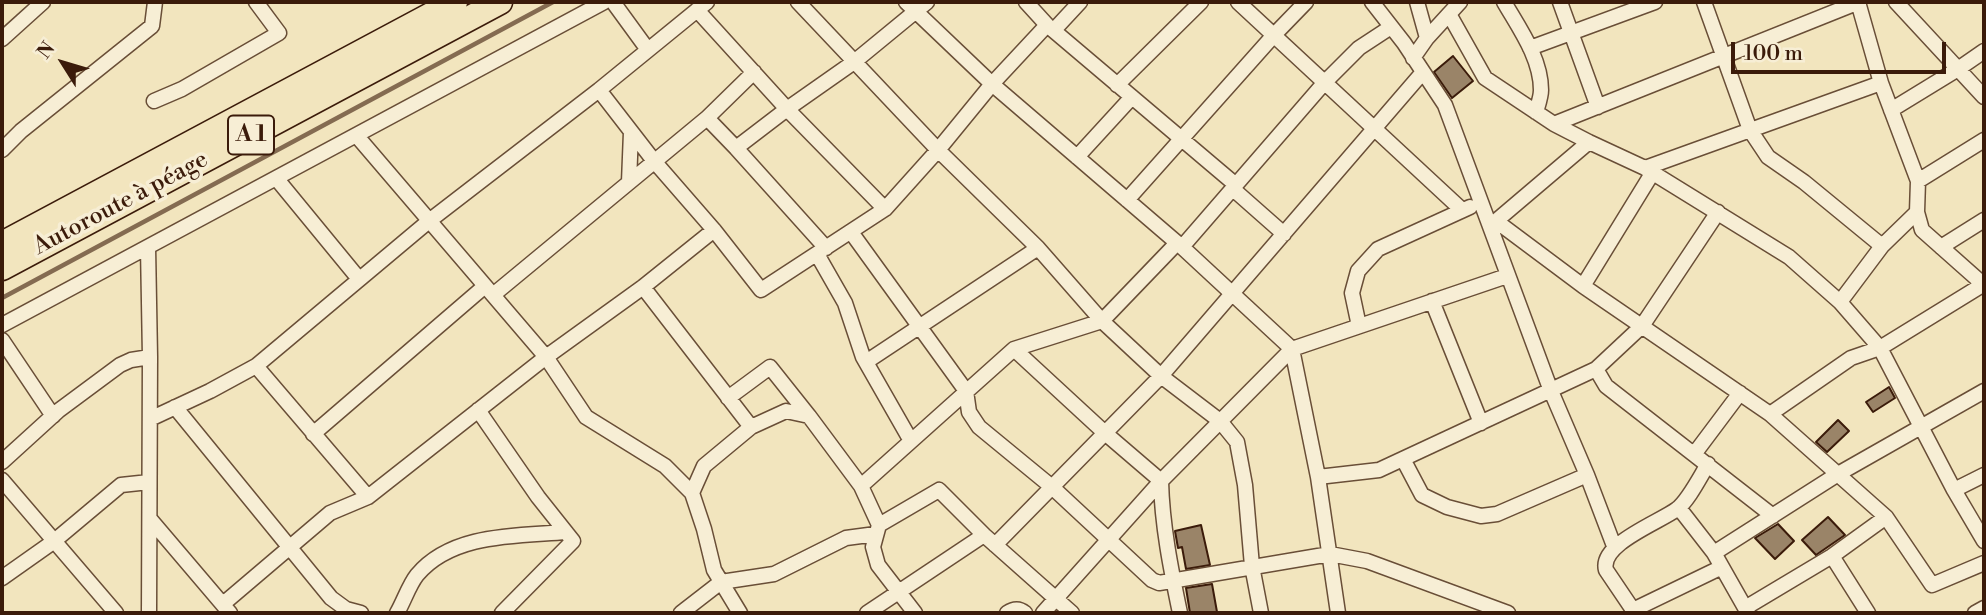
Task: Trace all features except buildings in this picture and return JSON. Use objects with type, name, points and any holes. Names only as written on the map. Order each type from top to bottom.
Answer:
[{"type":"highway","name":"A 1","points":[[2,244],[455,2]]},
{"type":"highway","name":"Autoroute à péage","points":[[2,268],[500,2]]},
{"type":"street","points":[[2,39],[43,2]]},
{"type":"street","points":[[2,150],[21,131],[152,26],[155,2]]},
{"type":"street","points":[[154,101],[182,89],[279,33],[256,2]]},
{"type":"street","points":[[2,325],[604,2]]},
{"type":"street","points":[[613,2],[648,50]]},
{"type":"street","points":[[798,2],[938,150],[1038,248],[1102,321],[1161,376],[1220,421],[1237,442],[1245,485],[1252,566],[1261,613]]},
{"type":"street","points":[[736,148],[853,62],[911,7],[927,2]]},
{"type":"street","points":[[1026,2],[1050,27],[1181,139],[1283,234]]},
{"type":"street","points":[[599,90],[761,290],[885,209],[992,84],[1050,27],[1080,2]]},
{"type":"street","points":[[1117,85],[1201,2]]},
{"type":"street","points":[[1238,2],[1462,210]]},
{"type":"street","points":[[1127,200],[1306,2]]},
{"type":"street","points":[[1372,2],[1445,105],[1481,203],[1492,222],[1507,276],[1550,391],[1587,475],[1614,546]]},
{"type":"street","points":[[1417,2],[1427,38]]},
{"type":"street","points":[[1413,58],[1427,38],[1460,2]]},
{"type":"street","points":[[1504,2],[1530,48],[1538,72],[1541,92],[1536,112]]},
{"type":"street","points":[[1560,2],[1598,107]]},
{"type":"street","points":[[1530,48],[1655,2]]},
{"type":"street","points":[[1704,2],[1750,130],[1768,158],[1804,182],[1882,246]]},
{"type":"street","points":[[1554,124],[1858,2],[1881,83],[1918,181],[1917,212],[1922,230],[1984,285],[1880,348],[1851,358],[1770,414]]},
{"type":"street","points":[[1896,2],[1984,97]]},
{"type":"street","points":[[150,419],[256,366],[429,221],[599,90],[702,6],[787,109],[885,209]]},
{"type":"street","points":[[911,7],[992,84],[1180,245],[1292,349],[1318,477],[1338,613]]},
{"type":"street","points":[[1449,14],[1485,78],[1554,124],[1649,170],[1718,212],[1789,257],[1840,302],[1880,348],[1920,427],[1984,541]]},
{"type":"street","points":[[861,486],[1014,349],[1102,321],[1180,245],[1325,82],[1359,48],[1391,27]]},
{"type":"street","points":[[1891,110],[1984,51]]},
{"type":"street","points":[[313,434],[707,118],[754,72]]},
{"type":"street","points":[[995,545],[1161,376],[1423,72]]},
{"type":"street","points":[[1583,286],[1649,170],[1881,83]]},
{"type":"street","points":[[1077,157],[1132,97]]},
{"type":"street","points":[[707,118],[736,148],[822,251],[845,303],[866,362],[911,441]]},
{"type":"street","points":[[629,182],[631,132]]},
{"type":"street","points":[[356,135],[546,357],[586,417],[665,466],[692,492],[714,570],[740,613]]},
{"type":"street","points":[[1918,181],[1984,140]]},
{"type":"street","points":[[1492,222],[1589,142]]},
{"type":"street","points":[[276,178],[359,279]]},
{"type":"street","points":[[1359,326],[1352,293],[1358,271],[1378,248],[1481,203]]},
{"type":"street","points":[[1318,477],[1379,470],[1596,369],[1643,326],[1718,212]]},
{"type":"street","points":[[1840,302],[1882,246],[1917,212]]},
{"type":"street","points":[[1941,247],[1984,220]]},
{"type":"street","points":[[1492,222],[1770,414],[1885,517],[1929,583],[1932,585],[1984,563]]},
{"type":"street","points":[[150,519],[226,609],[330,513],[368,497],[714,230]]},
{"type":"street","points":[[851,232],[967,391],[969,412],[979,427],[1052,487],[1152,580],[1159,583],[1174,581],[1330,554],[1367,561],[1508,613]]},
{"type":"street","points":[[148,247],[149,613]]},
{"type":"street","points":[[866,362],[1038,248]]},
{"type":"street","points":[[1043,613],[1161,481],[1292,349],[1507,276]]},
{"type":"street","points":[[643,287],[751,427]]},
{"type":"street","points":[[1433,301],[1481,423]]},
{"type":"street","points":[[2,340],[53,416]]},
{"type":"street","points":[[1014,349],[1161,481],[1180,613]]},
{"type":"street","points":[[2,462],[53,416],[120,366],[131,360],[150,356]]},
{"type":"street","points":[[256,366],[368,497]]},
{"type":"street","points":[[728,398],[770,368],[861,486],[878,530],[873,547],[878,565],[915,613]]},
{"type":"street","points":[[1596,369],[1606,386],[1773,516]]},
{"type":"street","points":[[1714,553],[1838,474],[1984,391]]},
{"type":"street","points":[[1695,453],[1740,393]]},
{"type":"street","points":[[175,407],[331,598],[346,609],[361,613]]},
{"type":"street","points":[[478,410],[573,541],[502,613]]},
{"type":"street","points":[[692,492],[704,466],[751,427],[786,411],[809,416]]},
{"type":"street","points":[[1404,459],[1422,495],[1447,507],[1481,516],[1497,514],[1587,475]]},
{"type":"street","points":[[1708,464],[1679,508],[1614,546],[1604,564],[1634,612],[1722,567]]},
{"type":"street","points":[[1954,490],[1984,475]]},
{"type":"street","points":[[2,480],[116,613]]},
{"type":"street","points":[[2,578],[53,542],[121,485],[149,482]]},
{"type":"street","points":[[681,613],[721,582],[774,574],[846,538],[878,530],[939,490],[984,535],[1073,613]]},
{"type":"street","points":[[1679,508],[1714,553],[1747,611],[1832,556],[1885,517]]},
{"type":"street","points":[[397,613],[415,577],[431,561],[454,547],[492,539],[566,532]]},
{"type":"street","points":[[867,613],[984,535]]},
{"type":"street","points":[[1832,556],[1868,613]]},
{"type":"street","points":[[1975,613],[1984,608]]},
{"type":"street","points":[[1007,613],[1013,609],[1025,613]]},
{"type":"waterway","points":[[2,298],[553,2]]}]
